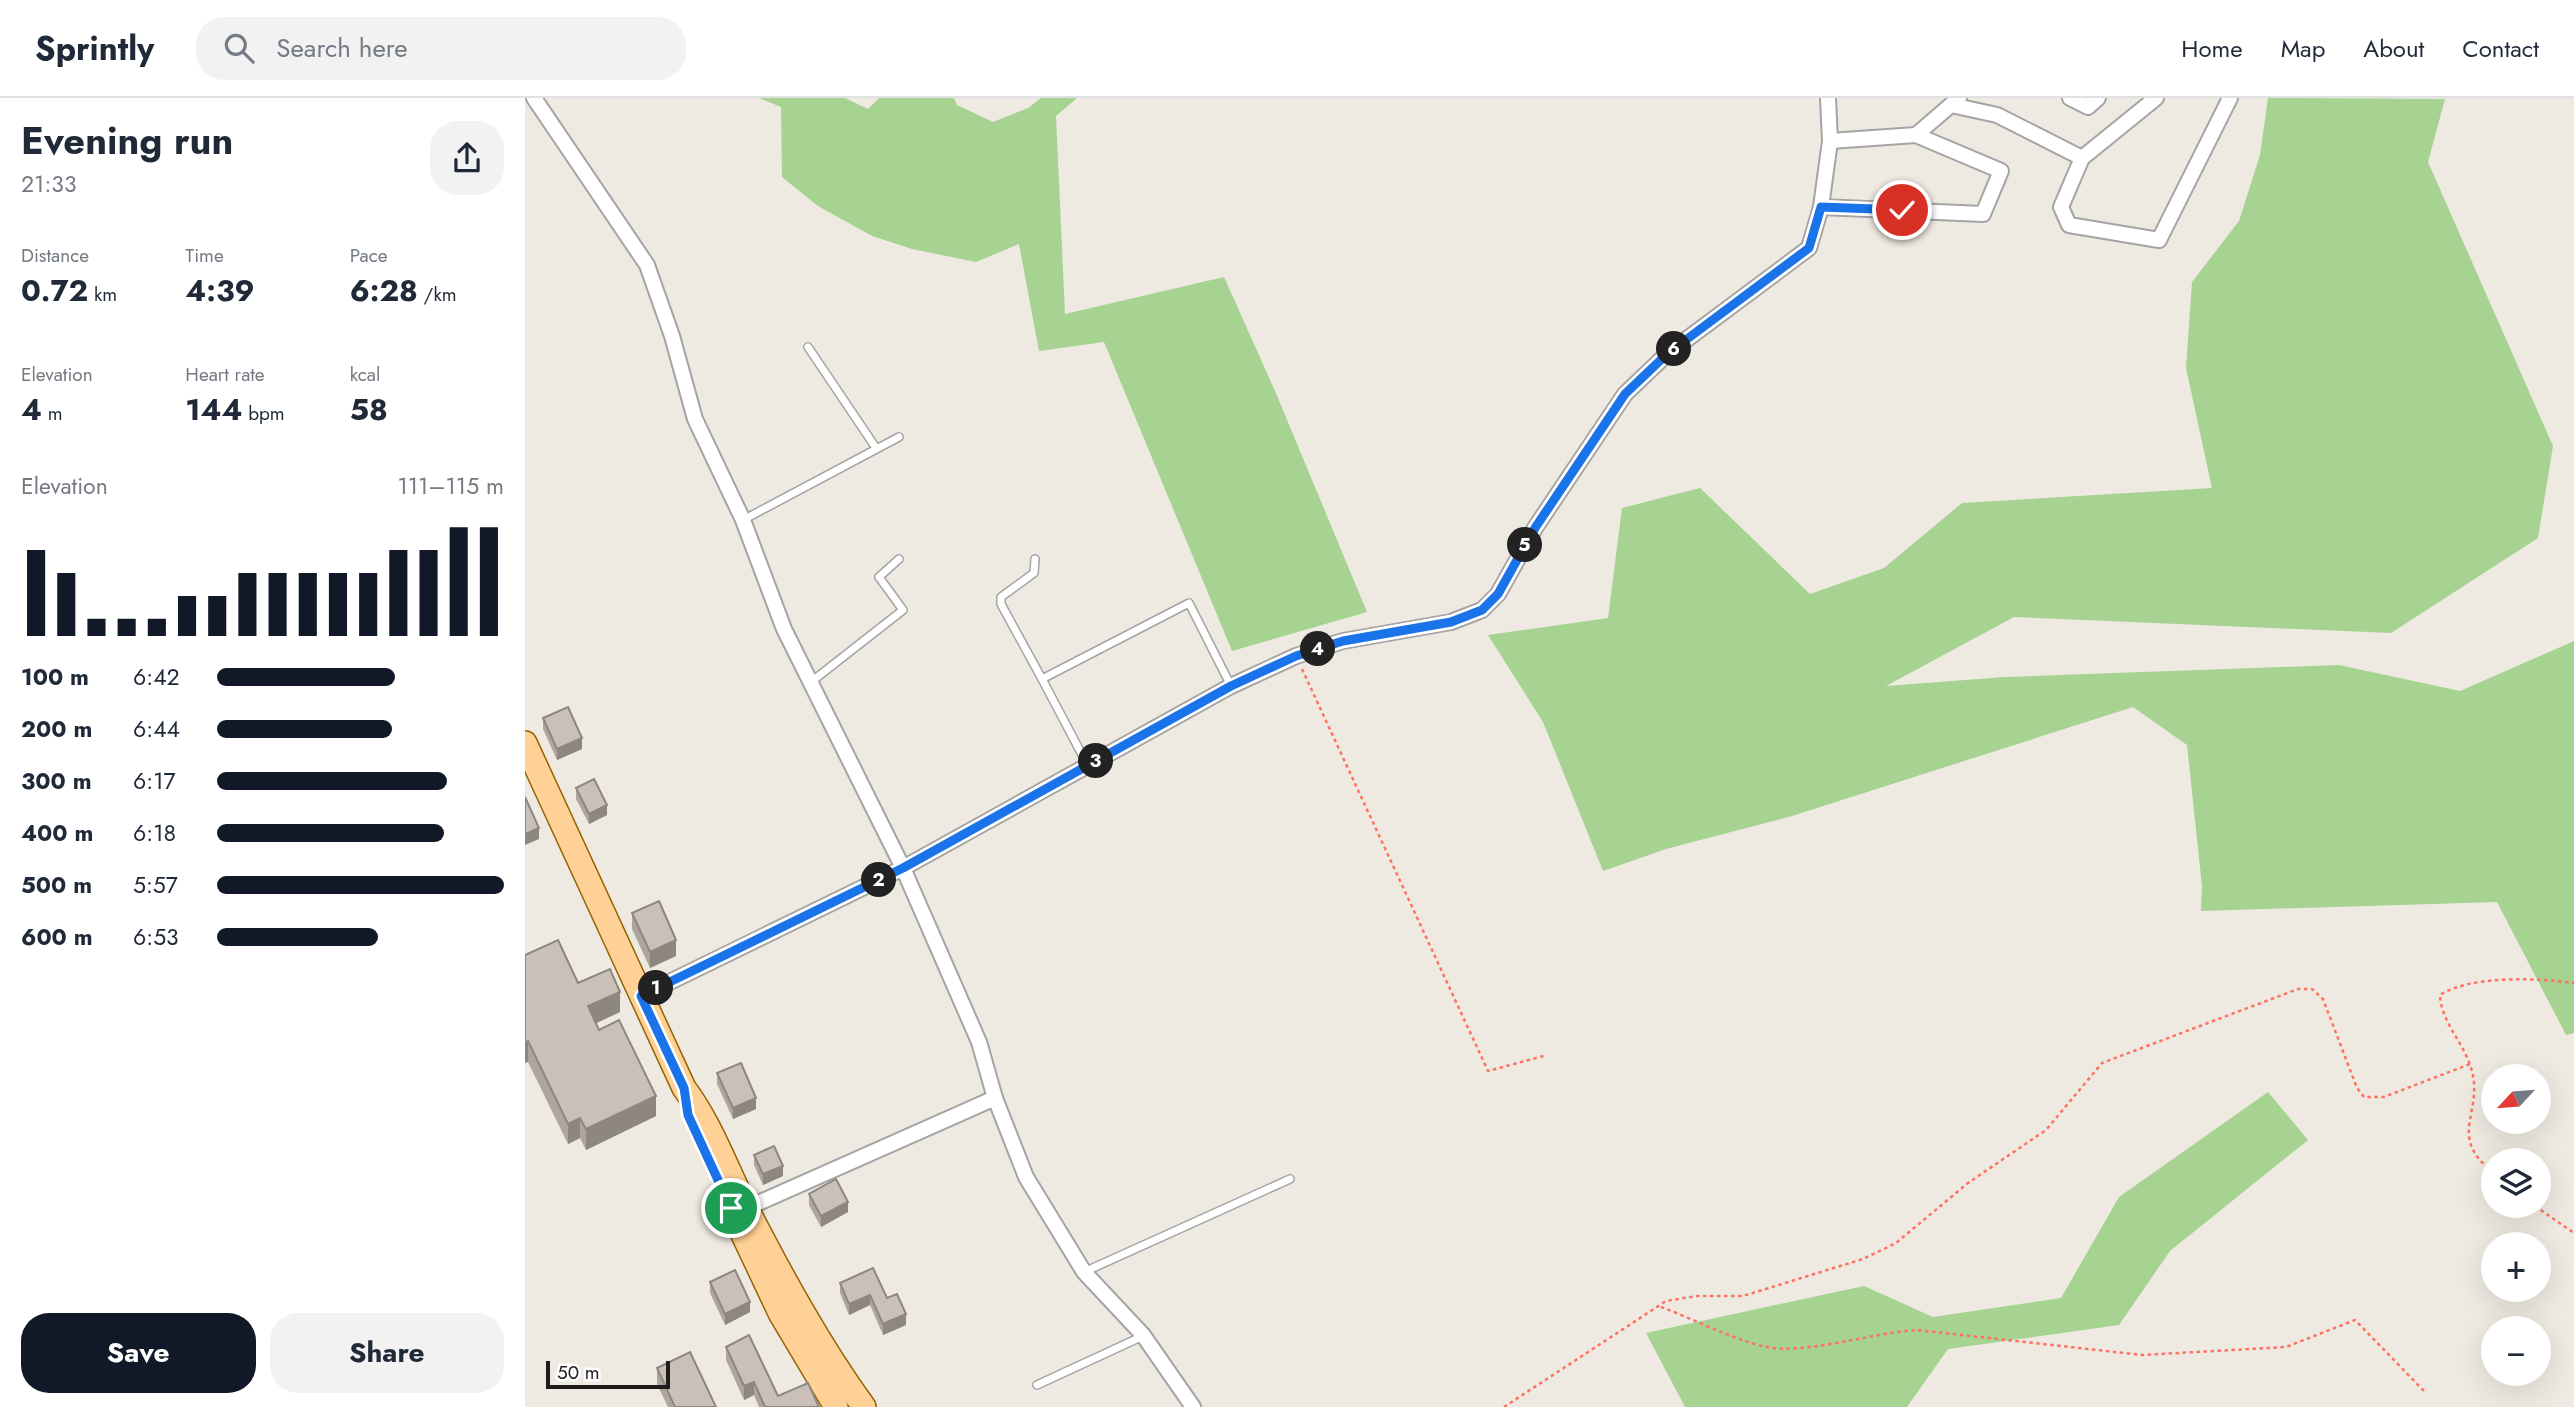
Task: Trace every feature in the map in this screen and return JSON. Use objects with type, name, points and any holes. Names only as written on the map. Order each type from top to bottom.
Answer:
[{"type":"main road","points":[[525,743],[684,1088],[700,1110],[747,1208],[812,1326],[864,1407]]},
{"type":"main road","points":[[684,1088],[688,1115],[775,1301],[836,1407]]},
{"type":"street","points":[[534,98],[647,265],[672,336],[695,419],[743,520],[784,629],[903,868],[979,1041],[995,1098],[1026,1177],[1084,1272],[1143,1335],[1193,1407]]},
{"type":"street","points":[[641,996],[903,868],[1231,686],[1296,656],[1343,641],[1451,622],[1482,610],[1498,594],[1535,528],[1625,394],[1667,354],[1809,248],[1821,207],[1830,141],[1828,98]]},
{"type":"street","points":[[2070,98],[2088,107],[2098,98]]},
{"type":"street","points":[[2156,98],[2082,158],[2061,207],[2069,225],[2159,240],[2230,98]]},
{"type":"street","points":[[1916,135],[1955,102],[1997,115],[2082,158]]},
{"type":"street","points":[[1821,207],[1983,214],[2001,171],[1916,135],[1830,141]]},
{"type":"street","points":[[747,1208],[995,1098]]},
{"type":"lane","points":[[808,347],[876,447]]},
{"type":"lane","points":[[743,520],[899,437]]},
{"type":"lane","points":[[810,683],[903,610],[879,577],[899,559]]},
{"type":"lane","points":[[1035,559],[1034,573],[1001,597],[1000,604],[1088,765]]},
{"type":"lane","points":[[1042,679],[1189,603],[1231,686]]},
{"type":"lane","points":[[1084,1272],[1290,1180]]},
{"type":"lane","points":[[1037,1385],[1143,1335]]},
{"type":"path","points":[[1296,656],[1488,1071],[1547,1055]]},
{"type":"path","points":[[2481,1161],[2471,1152],[2468,1139],[2474,1086],[2470,1064],[2445,1014],[2440,995],[2450,989],[2493,982],[2542,979],[2574,983]]},
{"type":"path","points":[[1504,1407],[1667,1301],[1697,1296],[1743,1296],[1863,1259],[1896,1243],[1968,1183],[2046,1130],[2102,1063],[2298,989],[2312,989],[2323,999],[2357,1088],[2364,1097],[2384,1097],[2470,1064]]},
{"type":"path","points":[[2551,1217],[2574,1233]]},
{"type":"path","points":[[1659,1306],[1767,1347],[1791,1349],[1891,1331],[1917,1330],[2142,1355],[2286,1347],[2355,1320],[2426,1393]]},
{"type":"green space","points":[[759,98],[845,98],[868,109],[879,98],[954,98],[957,105],[993,122],[1028,108],[1041,98],[1077,98],[1056,116],[1065,314],[1224,277],[1275,391],[1367,612],[1232,651],[1104,342],[1039,351],[1019,244],[976,262],[912,249],[872,236],[818,206],[782,177],[781,107]]},
{"type":"green space","points":[[2268,98],[2445,99],[2428,162],[2553,446],[2538,538],[2391,633],[2014,617],[1886,686],[2005,677],[2339,665],[2460,691],[2574,641],[2574,1033],[2566,1035],[2497,902],[2201,911],[2202,886],[2187,745],[2133,707],[1792,816],[1666,849],[1603,871],[1543,722],[1488,635],[1608,618],[1622,508],[1700,488],[1810,594],[1884,568],[1962,503],[2212,488],[2186,368],[2192,282],[2239,221],[2260,155]]},
{"type":"green space","points":[[2268,1092],[2308,1140],[2170,1251],[2119,1325],[1948,1349],[1907,1407],[1685,1407],[1646,1333],[1864,1286],[1933,1317],[2061,1298],[2119,1197]]},
{"type":"building","points":[[568,707],[582,738],[557,749],[543,718]]},
{"type":"building","points":[[594,779],[607,805],[589,814],[576,788]]},
{"type":"building","points":[[525,797],[539,828],[525,834]]},
{"type":"building","points":[[659,901],[676,940],[650,952],[632,913]]},
{"type":"building","points":[[558,940],[578,983],[610,969],[620,992],[588,1006],[599,1030],[619,1020],[656,1096],[586,1129],[580,1118],[568,1124],[528,1041],[525,1043],[525,955]]},
{"type":"building","points":[[741,1063],[756,1098],[733,1108],[717,1073]]},
{"type":"building","points":[[774,1146],[783,1166],[763,1174],[754,1155]]},
{"type":"building","points":[[836,1179],[848,1202],[821,1216],[809,1194]]},
{"type":"building","points":[[873,1268],[887,1298],[897,1294],[906,1314],[883,1324],[870,1295],[849,1304],[840,1283]]},
{"type":"building","points":[[735,1270],[750,1302],[725,1314],[710,1282]]},
{"type":"building","points":[[749,1335],[778,1396],[808,1383],[819,1407],[765,1407],[754,1382],[744,1386],[726,1347]]},
{"type":"building","points":[[690,1352],[716,1407],[675,1407],[657,1368]]},
{"type":"route","points":[[731,1208],[688,1115],[684,1088],[641,996],[903,868],[1231,686],[1296,656],[1343,641],[1451,622],[1482,610],[1498,594],[1535,528],[1625,394],[1667,354],[1809,248],[1821,207],[1902,210]]}]
